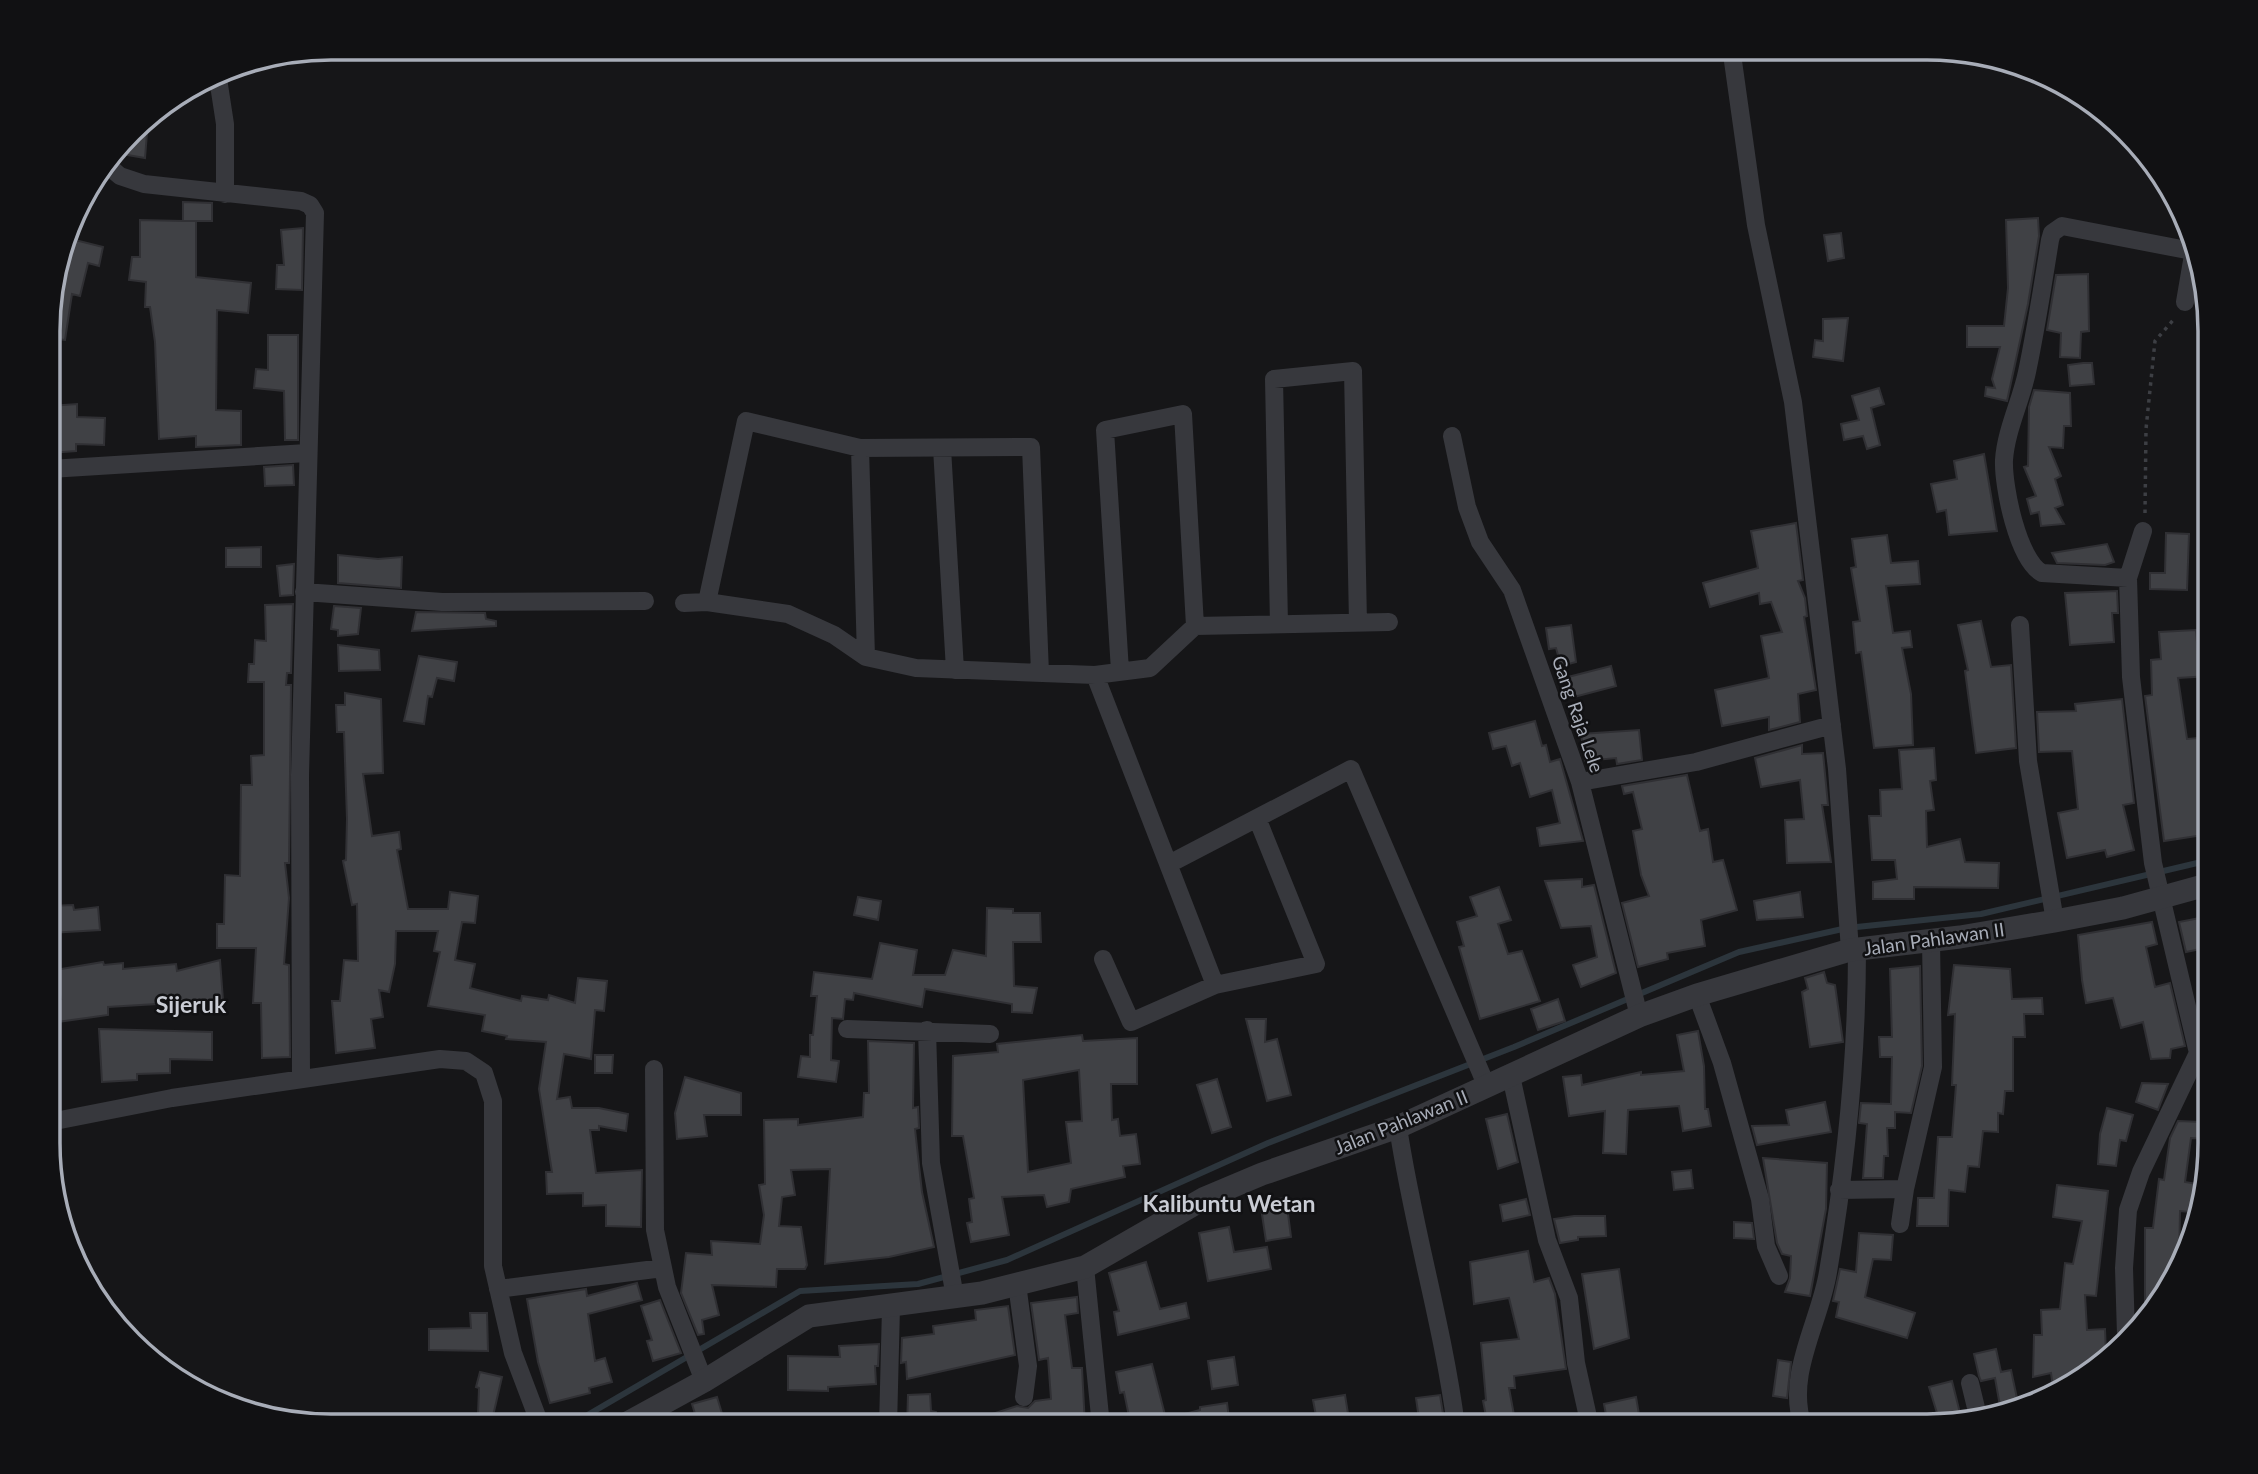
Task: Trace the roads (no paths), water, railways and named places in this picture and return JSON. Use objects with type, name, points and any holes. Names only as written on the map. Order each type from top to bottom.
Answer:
[{"type":"street","points":[[1733,60],[1756,225],[1793,402],[1832,725],[1857,998],[1828,1275],[1797,1386],[1799,1414]]},
{"type":"street","points":[[219,84],[225,124],[225,194]]},
{"type":"street","points":[[113,170],[120,176],[144,184],[301,201],[310,205],[316,213],[307,453],[300,775],[301,1079]]},
{"type":"street","points":[[2128,578],[2042,573],[2033,568],[2023,551],[2007,487],[2007,443],[2027,372],[2050,240],[2057,228],[2062,226],[2187,252]]},
{"type":"street","points":[[2185,302],[2190,265]]},
{"type":"street","points":[[1279,624],[1274,379],[1353,371],[1358,623]]},
{"type":"street","points":[[1120,671],[1105,430],[1183,414],[1195,626]]},
{"type":"street","points":[[708,602],[746,421],[860,448],[1031,447],[1040,673]]},
{"type":"street","name":"Gang Raja Lele","points":[[1452,436],[1467,507],[1480,542],[1512,590],[1580,782],[1604,866],[1639,1015]]},
{"type":"street","points":[[860,448],[866,657]]},
{"type":"street","points":[[942,448],[955,670]]},
{"type":"street","points":[[60,468],[307,453]]},
{"type":"street","points":[[2126,1328],[2124,1268],[2128,1210],[2141,1172],[2198,1053],[2152,863],[2131,677],[2128,578],[2143,531]]},
{"type":"street","points":[[304,592],[442,602],[645,601]]},
{"type":"street","points":[[684,603],[708,602],[788,614],[834,635],[866,657],[916,668],[1095,675],[1150,668],[1195,626],[1389,622]]},
{"type":"street","points":[[2020,625],[2028,761],[2054,916]]},
{"type":"street","points":[[1095,675],[1215,985]]},
{"type":"street","points":[[1580,782],[1696,762],[1832,725]]},
{"type":"street","points":[[1169,864],[1351,769],[1487,1087]]},
{"type":"street","points":[[1103,959],[1131,1022],[1215,985],[1316,964],[1257,817]]},
{"type":"street","name":"Jalan Pahlawan II","points":[[645,1414],[701,1375],[809,1316],[891,1307],[954,1291],[1017,1284],[1085,1267],[1205,1198],[1262,1174],[1398,1127],[1639,1015],[1697,995],[1852,945],[1931,941],[2054,916],[2123,908],[2159,891],[2198,886]]},
{"type":"street","points":[[1900,1224],[1905,1189],[1933,1067],[1931,941]]},
{"type":"street","points":[[1697,995],[1722,1063],[1760,1199],[1763,1237],[1779,1276]]},
{"type":"street","points":[[847,1029],[990,1034]]},
{"type":"street","points":[[927,1030],[931,1164],[954,1291]]},
{"type":"street","points":[[60,1120],[172,1098],[301,1079],[440,1059],[466,1061],[484,1073],[493,1101],[493,1265],[513,1353],[536,1414]]},
{"type":"street","points":[[654,1069],[655,1230],[667,1287],[701,1375]]},
{"type":"street","points":[[1511,1076],[1547,1240],[1569,1298],[1576,1363],[1587,1414]]},
{"type":"street","points":[[1398,1127],[1409,1202],[1449,1370],[1454,1414]]},
{"type":"street","points":[[1839,1190],[1905,1189]]},
{"type":"street","points":[[1085,1267],[1100,1414]]},
{"type":"street","points":[[498,1289],[663,1268]]},
{"type":"street","points":[[1017,1284],[1028,1366],[1024,1397]]},
{"type":"street","points":[[888,1414],[891,1307]]},
{"type":"street","points":[[1970,1383],[1977,1409]]},
{"type":"waterway","points":[[589,1414],[800,1291],[918,1284],[1007,1260],[1268,1143],[1514,1047],[1739,952],[1847,928],[1981,914],[2198,863]]},
{"type":"district","name":"Sijeruk","points":[[191,1005]]},
{"type":"district","name":"Kalibuntu Wetan","points":[[1229,1204]]}]
